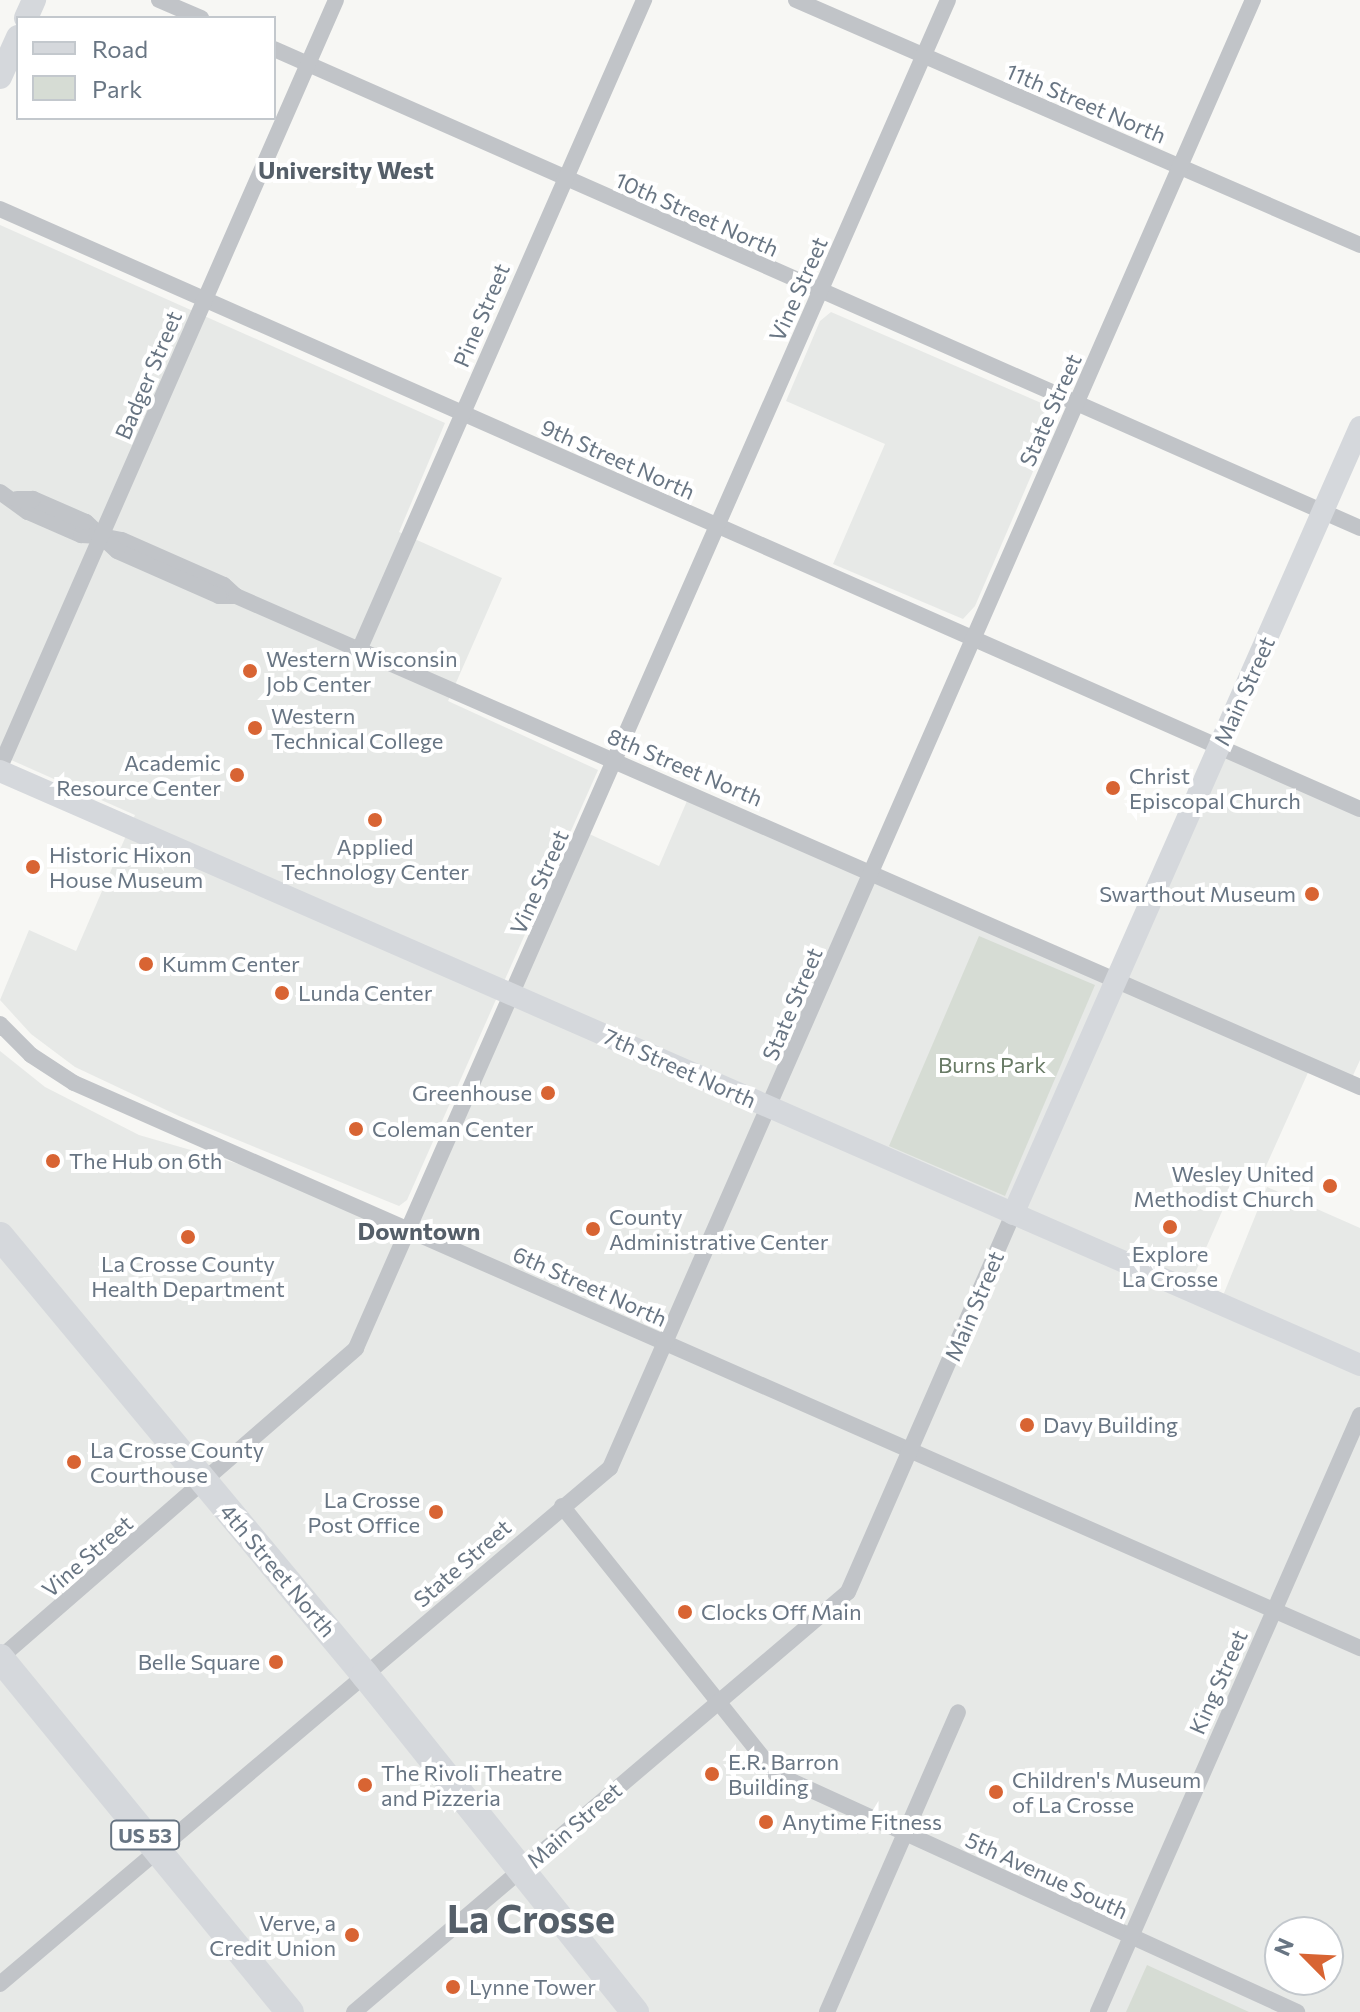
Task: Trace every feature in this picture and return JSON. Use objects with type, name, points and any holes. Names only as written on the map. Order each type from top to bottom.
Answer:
[{"type":"highway","name":"4th Street North","points":[[0,1236],[365,1675],[635,2012]]},
{"type":"highway","name":"US 53","points":[[0,1658],[290,2012]]},
{"type":"main road","points":[[0,77],[16,41]]},
{"type":"main road","name":"Main Street","points":[[1013,1214],[1360,427]]},
{"type":"main road","name":"7th Street North","points":[[0,769],[1360,1365]]},
{"type":"street","points":[[159,0],[196,16]]},
{"type":"street","name":"Badger Street","points":[[0,769],[336,0]]},
{"type":"street","name":"Pine Street","points":[[360,648],[644,0]]},
{"type":"street","name":"11th Street North","points":[[796,0],[1360,245]]},
{"type":"street","name":"Vine Street","points":[[0,1658],[347,1360],[409,1231],[948,0]]},
{"type":"street","name":"State Street","points":[[0,1984],[610,1468],[771,1108],[1253,0]]},
{"type":"street","name":"10th Street North","points":[[276,50],[1075,406],[1360,528]]},
{"type":"street","name":"9th Street North","points":[[0,209],[717,528],[1360,809]]},
{"type":"street","name":"8th Street North","points":[[0,492],[17,499],[28,512],[81,535],[101,536],[117,551],[155,568],[219,596],[236,596],[360,648],[1360,1087]]},
{"type":"street","name":"6th Street North","points":[[0,1024],[31,1055],[74,1083],[1360,1648]]},
{"type":"street","name":"Main Street","points":[[354,2012],[848,1592],[1013,1214]]},
{"type":"street","name":"King Street","points":[[1098,2012],[1360,1415]]},
{"type":"street","name":"5th Avenue South","points":[[562,1506],[776,1774],[1297,2012]]},
{"type":"street","points":[[827,2012],[958,1712]]},
{"type":"shaded area","name":"Western Technical College","points":[[0,225],[445,423],[399,532],[502,578],[448,701],[598,770],[407,1200],[399,1206],[179,1116],[75,1067],[31,1034],[0,1000],[29,930],[76,951],[135,815],[0,755]]},
{"type":"shaded area","points":[[831,312],[1055,409],[1056,418],[975,606],[963,619],[833,564],[885,444],[786,401],[820,321]]},
{"type":"shaded area","points":[[1219,746],[1360,809],[1360,1060],[1350,1082],[1311,1066],[1258,1184],[1238,1175],[1188,1289],[1220,1303],[1267,1187],[1360,1228],[1360,2012],[0,2012],[0,1051],[45,1087],[139,1135],[297,1181],[409,1230],[585,832],[659,866],[690,794],[1116,980]]},
{"type":"green space","name":"Burns Park","points":[[979,936],[1095,985],[1005,1196],[889,1146]]},
{"type":"green space","points":[[1147,1965],[1249,2012],[1126,2012]]},
{"type":"place","name":"Western Wisconsin Job Center","points":[[250,671]]},
{"type":"place","name":"Western Technical College","points":[[255,728]]},
{"type":"place","name":"Academic Resource Center","points":[[237,775]]},
{"type":"place","name":"Christ Episcopal Church","points":[[1113,788]]},
{"type":"place","name":"Applied Technology Center","points":[[375,820]]},
{"type":"place","name":"Historic Hixon House Museum","points":[[33,867]]},
{"type":"place","name":"Swarthout Museum","points":[[1312,894]]},
{"type":"place","name":"Kumm Center","points":[[146,964]]},
{"type":"place","name":"Lunda Center","points":[[282,993]]},
{"type":"place","name":"Greenhouse","points":[[548,1093]]},
{"type":"place","name":"Coleman Center","points":[[356,1129]]},
{"type":"place","name":"The Hub on 6th","points":[[53,1161]]},
{"type":"place","name":"Wesley United Methodist Church","points":[[1330,1186]]},
{"type":"place","name":"Explore La Crosse","points":[[1170,1227]]},
{"type":"place","name":"County Administrative Center","points":[[593,1229]]},
{"type":"place","name":"La Crosse County Health Department","points":[[188,1237]]},
{"type":"place","name":"Davy Building","points":[[1027,1425]]},
{"type":"place","name":"La Crosse County Courthouse","points":[[74,1462]]},
{"type":"place","name":"La Crosse Post Office","points":[[436,1512]]},
{"type":"place","name":"Clocks Off Main","points":[[685,1612]]},
{"type":"place","name":"Belle Square","points":[[276,1662]]},
{"type":"place","name":"E.R. Barron Building","points":[[712,1774]]},
{"type":"place","name":"The Rivoli Theatre and Pizzeria","points":[[365,1785]]},
{"type":"place","name":"Children's Museum of La Crosse","points":[[996,1792]]},
{"type":"place","name":"Anytime Fitness","points":[[766,1822]]},
{"type":"place","name":"Verve, a Credit Union","points":[[352,1935]]},
{"type":"place","name":"Lynne Tower","points":[[453,1987]]},
{"type":"district","name":"University West","points":[[346,170]]},
{"type":"district","name":"Downtown","points":[[419,1231]]},
{"type":"district","name":"La Crosse","points":[[531,1918]]}]
